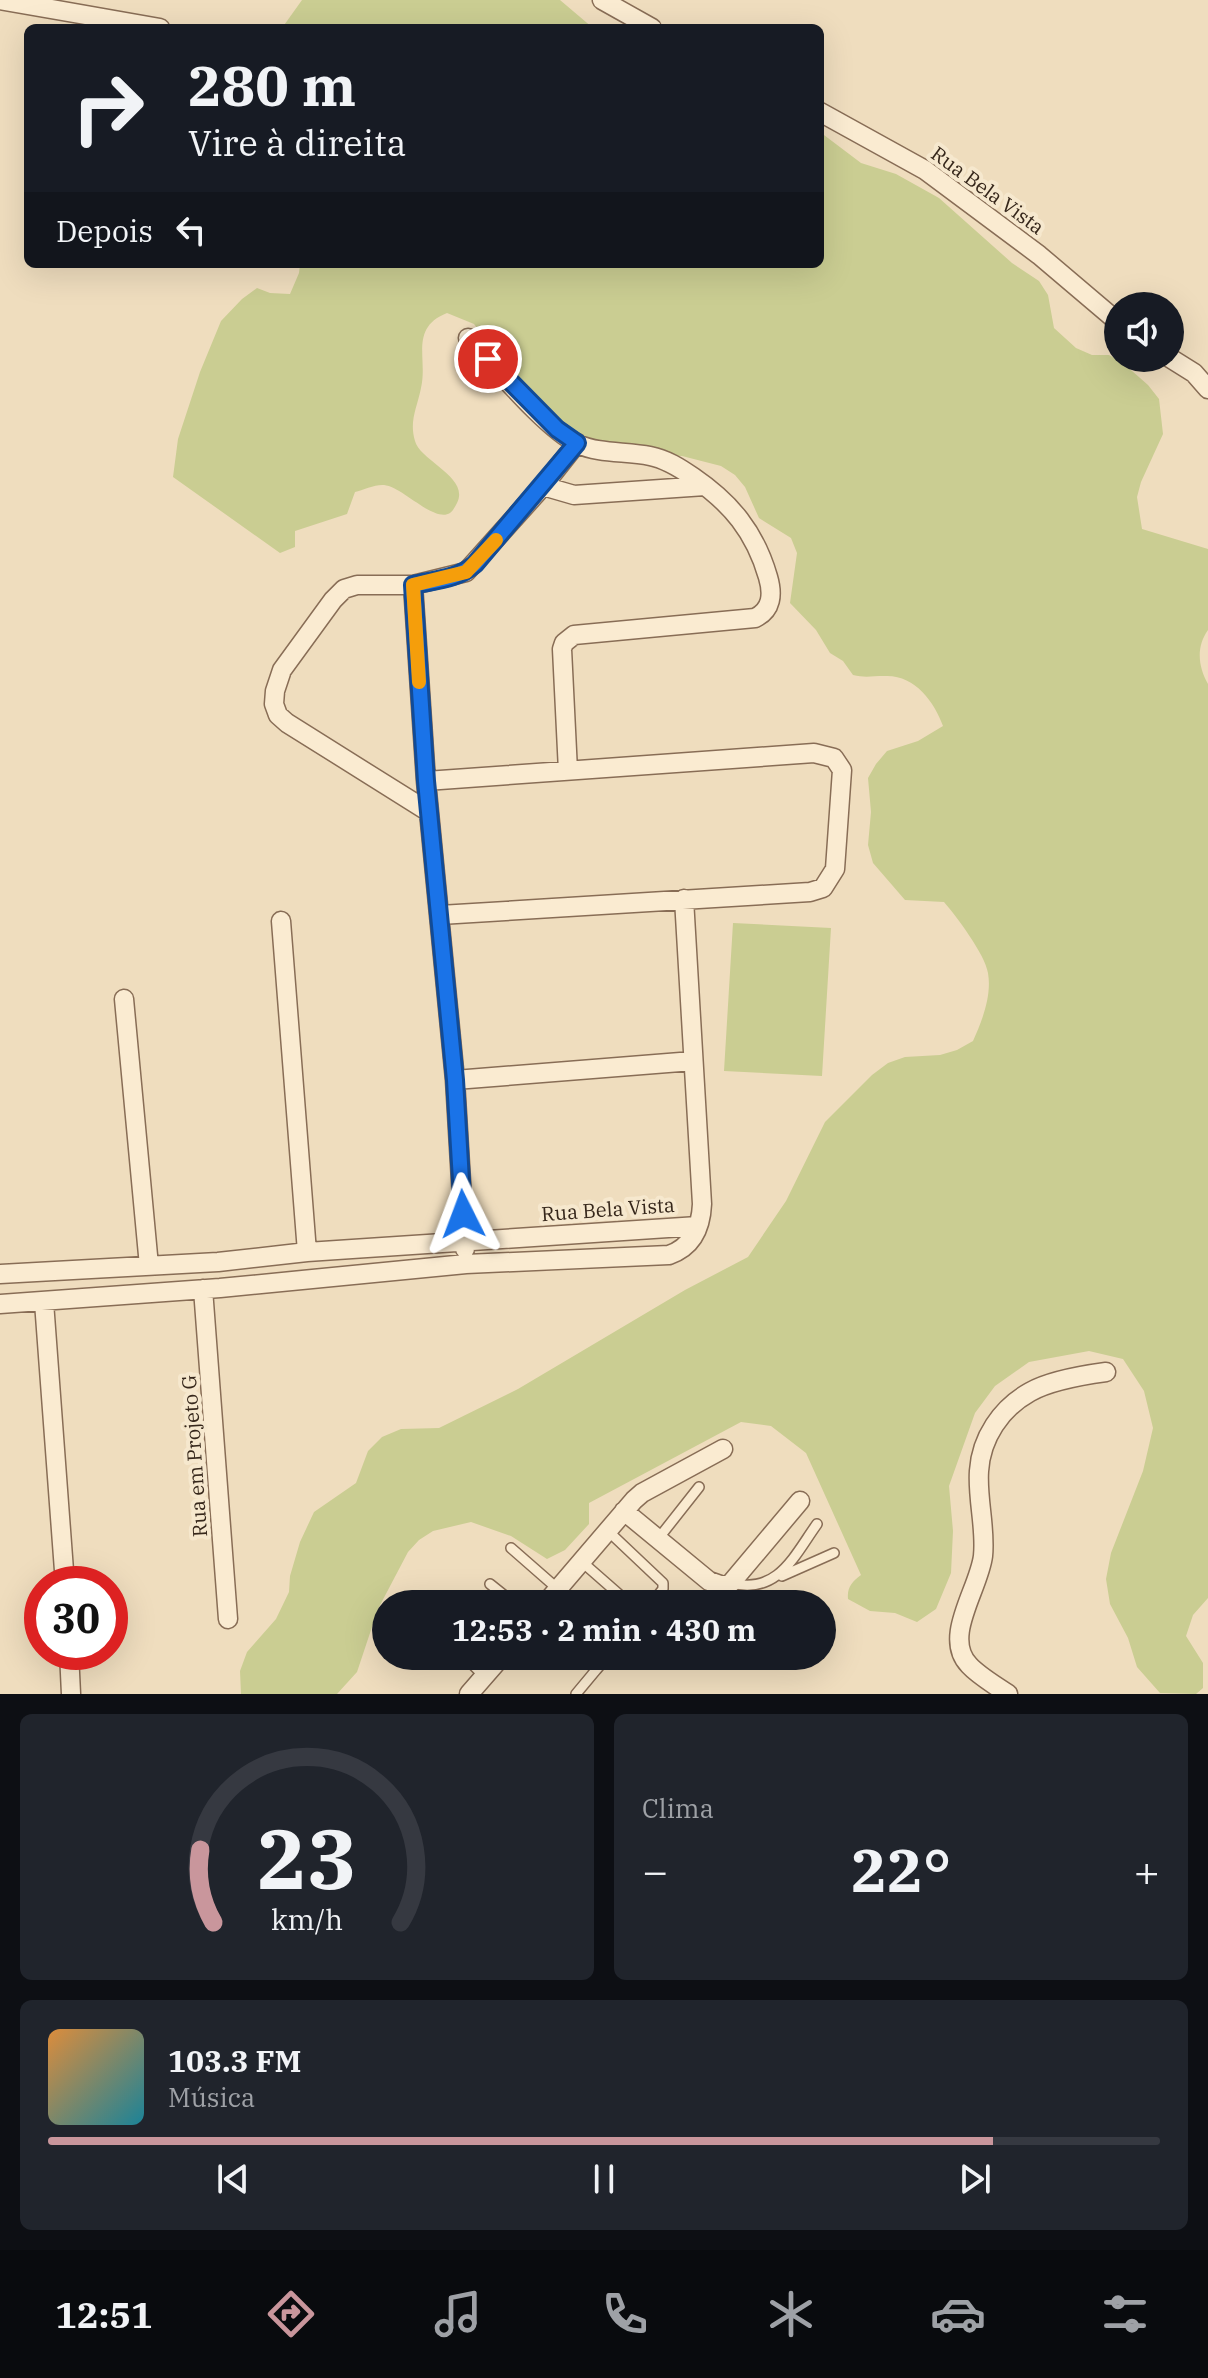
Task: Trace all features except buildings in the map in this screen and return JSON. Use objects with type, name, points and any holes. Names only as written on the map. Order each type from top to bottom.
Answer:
[{"type":"street","points":[[0,0],[137,24]]},
{"type":"street","points":[[602,0],[645,24]]},
{"type":"street","name":"Rua Bela Vista","points":[[824,114],[925,170],[1039,255],[1104,310]]},
{"type":"street","points":[[468,338],[557,429],[577,443],[595,449],[663,459],[728,504],[754,539],[769,579],[769,607],[764,614],[755,618],[568,638],[562,649],[568,771]]},
{"type":"street","points":[[1184,367],[1208,389]]},
{"type":"street","points":[[429,812],[278,715],[274,704],[282,670],[344,589],[357,585],[413,585],[466,572],[577,443]]},
{"type":"street","points":[[543,486],[574,495],[705,486]]},
{"type":"street","points":[[413,585],[426,781],[455,1080],[466,1264]]},
{"type":"street","points":[[426,781],[814,753],[826,755],[839,763],[842,770],[835,869],[823,888],[810,892],[440,915]]},
{"type":"street","points":[[684,899],[702,1204],[698,1226]]},
{"type":"street","points":[[281,921],[307,1252]]},
{"type":"street","points":[[124,999],[149,1266]]},
{"type":"street","points":[[455,1080],[693,1061]]},
{"type":"street","name":"Rua Bela Vista","points":[[0,1274],[218,1262],[307,1252],[698,1226]]},
{"type":"street","name":"Rua Bela Vista","points":[[0,1304],[466,1264],[669,1255],[689,1244],[698,1226]]},
{"type":"street","name":"Rua em Projeto G","points":[[218,1262],[212,1288],[228,1619]]},
{"type":"street","points":[[44,1302],[64,1566]]},
{"type":"street","points":[[1008,1694],[968,1664],[958,1646],[961,1621],[975,1589],[983,1556],[978,1473],[981,1457],[988,1436],[1000,1416],[1030,1391],[1106,1372]]},
{"type":"street","points":[[557,1588],[642,1493],[723,1449]]},
{"type":"street","points":[[624,1511],[709,1581],[723,1586],[731,1583],[800,1501]]},
{"type":"street","points":[[70,1670],[71,1694]]},
{"type":"street","points":[[469,1694],[489,1670]]},
{"type":"lane","points":[[658,1539],[699,1487]]},
{"type":"lane","points":[[779,1577],[817,1524]]},
{"type":"lane","points":[[607,1530],[663,1583],[662,1590]]},
{"type":"lane","points":[[511,1548],[559,1590]]},
{"type":"lane","points":[[731,1583],[747,1587],[834,1553]]},
{"type":"lane","points":[[581,1561],[614,1590]]},
{"type":"lane","points":[[490,1584],[498,1590]]},
{"type":"lane","points":[[478,1670],[484,1676]]},
{"type":"lane","points":[[576,1694],[596,1670]]},
{"type":"green space","points":[[302,0],[560,0],[588,24],[285,24]]},
{"type":"green space","points":[[824,135],[861,163],[896,174],[939,198],[1012,263],[1039,281],[1048,295],[1054,328],[1076,348],[1092,355],[1104,355],[1104,372],[1133,372],[1159,399],[1163,434],[1137,497],[1142,529],[1208,549],[1208,630],[1200,657],[1208,684],[1208,1598],[1193,1615],[1186,1636],[1203,1663],[1203,1688],[1196,1694],[1160,1693],[1137,1667],[1128,1638],[1110,1604],[1106,1579],[1111,1553],[1143,1471],[1153,1428],[1144,1391],[1123,1359],[1089,1351],[1029,1362],[995,1386],[975,1413],[949,1486],[953,1531],[951,1573],[936,1609],[917,1622],[895,1613],[870,1611],[848,1599],[851,1585],[861,1575],[806,1453],[771,1426],[741,1422],[589,1503],[589,1524],[565,1550],[547,1559],[511,1536],[471,1522],[433,1531],[408,1552],[388,1590],[372,1590],[372,1627],[357,1672],[337,1694],[241,1694],[240,1671],[247,1652],[276,1619],[289,1592],[290,1576],[300,1542],[314,1512],[356,1483],[368,1451],[382,1437],[401,1429],[439,1428],[518,1389],[685,1290],[748,1257],[786,1201],[825,1122],[888,1063],[905,1057],[940,1055],[973,1041],[989,991],[988,973],[982,956],[944,902],[905,900],[873,863],[868,845],[871,812],[868,778],[887,751],[918,741],[943,726],[939,717],[921,691],[905,679],[853,675],[843,661],[830,653],[816,630],[790,603],[797,553],[791,538],[759,518],[745,487],[735,475],[721,466],[682,456],[611,453],[578,435],[543,410],[474,324],[447,313],[435,319],[424,336],[423,377],[413,427],[419,448],[457,485],[457,503],[450,513],[443,515],[427,509],[392,487],[373,486],[355,492],[347,514],[295,531],[295,547],[280,553],[173,477],[178,439],[221,321],[257,288],[270,293],[290,294],[300,268],[824,268]]},
{"type":"green space","points":[[733,923],[831,928],[822,1076],[724,1071]]},
{"type":"slow traffic","points":[[419,682],[413,585],[466,572],[496,540]]},
{"type":"route","points":[[463,1214],[455,1080],[426,781],[413,585],[466,572],[577,443],[557,429],[488,359]]}]
